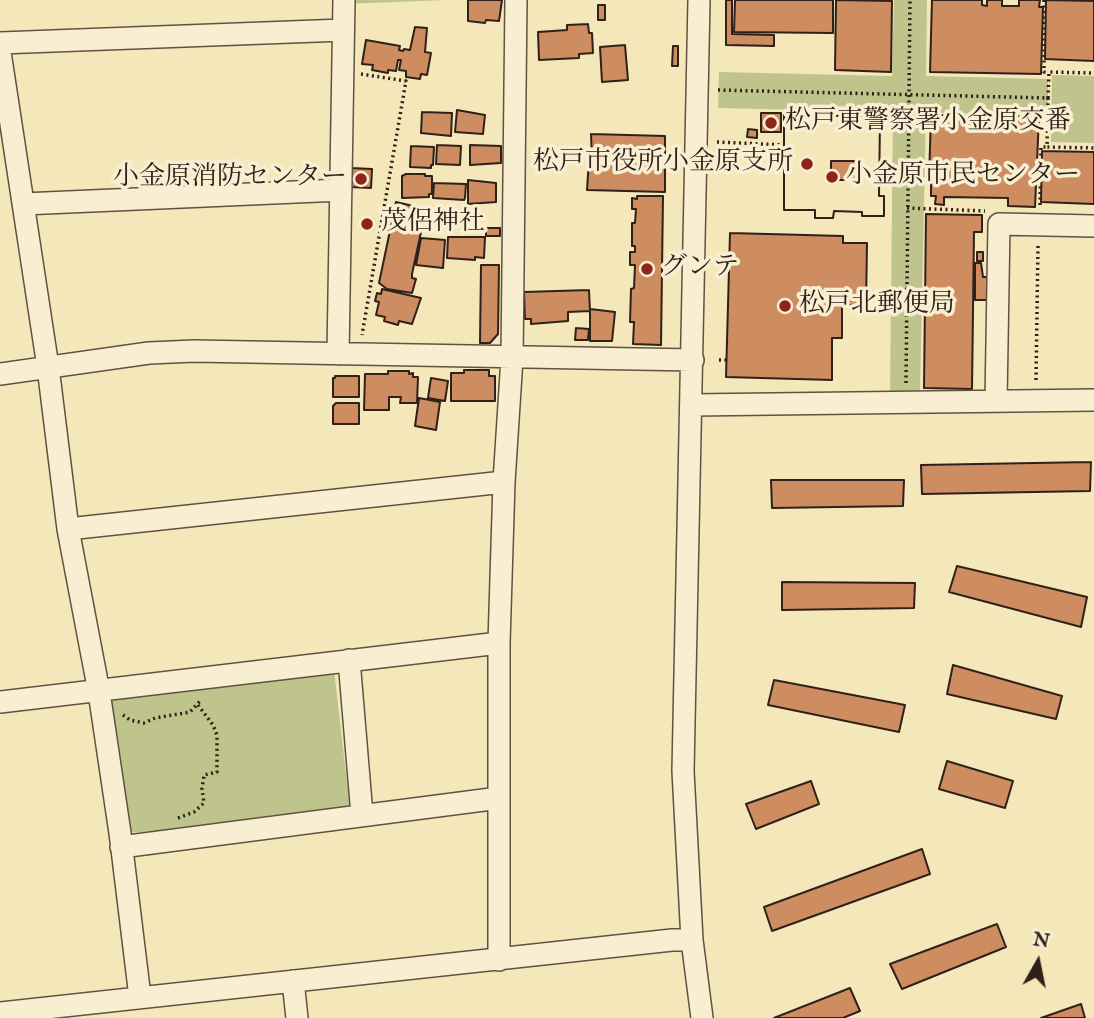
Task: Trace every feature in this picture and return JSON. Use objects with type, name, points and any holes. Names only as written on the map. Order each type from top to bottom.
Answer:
[{"type":"street","points":[[344,0],[341,190],[349,354]]},
{"type":"street","points":[[499,960],[499,643],[504,482],[512,358],[516,0]]},
{"type":"street","points":[[699,0],[683,771],[692,940],[702,1018]]},
{"type":"street","points":[[0,43],[343,30]]},
{"type":"street","points":[[0,52],[48,368],[68,529],[99,692],[140,997]]},
{"type":"street","points":[[23,204],[341,190]]},
{"type":"street","points":[[996,401],[999,224],[1094,226]]},
{"type":"street","points":[[0,374],[149,353],[206,351],[693,360]]},
{"type":"street","points":[[692,405],[1094,400]]},
{"type":"street","points":[[68,529],[504,482]]},
{"type":"street","points":[[0,702],[499,643]]},
{"type":"street","points":[[349,660],[362,815]]},
{"type":"street","points":[[121,847],[499,798]]},
{"type":"street","points":[[0,1013],[692,940]]},
{"type":"street","points":[[293,981],[297,1018]]},
{"type":"path","points":[[906,402],[910,0]]},
{"type":"path","points":[[1044,0],[1044,72],[1094,72]]},
{"type":"path","points":[[342,71],[406,81],[349,354]]},
{"type":"path","points":[[1047,147],[1049,72]]},
{"type":"path","points":[[718,90],[1048,98]]},
{"type":"path","points":[[717,142],[783,145]]},
{"type":"path","points":[[1039,212],[1041,147],[1094,148]]},
{"type":"path","points":[[719,360],[727,360]]},
{"type":"path","points":[[180,822],[178,817],[194,812],[204,803],[204,775],[217,772],[219,758],[215,727],[198,705]]},
{"type":"green space","points":[[344,0],[447,0],[343,4]]},
{"type":"green space","points":[[894,0],[927,0],[926,76],[1048,79],[1048,115],[926,113],[920,391],[890,392],[893,112],[718,108],[719,72],[892,76]]},
{"type":"green space","points":[[1052,75],[1094,76],[1094,143],[1051,142]]},
{"type":"green space","points":[[333,661],[350,808],[178,830],[120,833],[99,692]]},
{"type":"building","points":[[468,0],[502,0],[499,21],[468,21]]},
{"type":"building","points":[[726,0],[732,0],[732,34],[774,35],[774,46],[726,45]]},
{"type":"building","points":[[735,0],[833,0],[833,33],[734,32]]},
{"type":"building","points":[[836,0],[892,1],[891,72],[835,70]]},
{"type":"building","points":[[932,0],[982,0],[982,5],[987,6],[987,0],[1002,0],[1002,6],[1019,6],[1019,0],[1040,0],[1039,7],[1043,7],[1041,74],[930,72]]},
{"type":"building","points":[[1046,0],[1094,1],[1094,61],[1045,59]]},
{"type":"building","points":[[598,5],[605,5],[605,20],[598,20]]},
{"type":"building","points":[[588,24],[589,33],[592,33],[593,53],[579,54],[579,58],[539,60],[538,32],[567,30],[567,25]]},
{"type":"building","points":[[415,27],[427,28],[425,52],[431,53],[427,75],[421,74],[420,79],[406,77],[406,71],[399,70],[401,60],[398,60],[396,71],[388,70],[388,73],[372,70],[373,65],[362,64],[366,40],[400,46],[399,50],[403,51],[410,50]]},
{"type":"building","points":[[625,45],[628,80],[602,82],[600,47]]},
{"type":"building","points":[[673,46],[678,46],[678,66],[672,66]]},
{"type":"building","points":[[457,110],[485,115],[483,134],[455,132]]},
{"type":"building","points":[[422,112],[452,113],[451,136],[421,133]]},
{"type":"building","points":[[761,113],[781,113],[781,132],[761,132]]},
{"type":"building","name":"小金原市民センター","points":[[784,113],[880,118],[879,196],[884,196],[884,216],[862,216],[862,212],[834,211],[833,218],[815,218],[815,210],[784,210]],"holes":[[[831,161],[859,161],[859,180],[831,180]]]},
{"type":"building","name":"小金原市民センター","points":[[784,113],[880,118],[879,196],[884,196],[884,216],[862,216],[862,212],[834,211],[833,218],[815,218],[815,210],[784,210]]},
{"type":"building","points":[[931,115],[1039,117],[1035,207],[1008,206],[1008,198],[944,197],[944,205],[935,204],[936,196],[931,196],[929,179]]},
{"type":"building","points":[[748,129],[757,130],[757,138],[747,137]]},
{"type":"building","points":[[591,134],[665,136],[665,192],[587,190],[589,159],[592,159]]},
{"type":"building","points":[[437,145],[461,146],[460,165],[436,164]]},
{"type":"building","points":[[470,145],[501,146],[501,163],[470,165]]},
{"type":"building","points":[[411,146],[434,147],[431,168],[410,167]]},
{"type":"building","points":[[1042,151],[1094,152],[1094,204],[1041,202]]},
{"type":"building","points":[[351,168],[372,169],[371,188],[350,187]]},
{"type":"building","points":[[402,176],[432,176],[432,194],[429,194],[429,197],[402,198]]},
{"type":"building","points":[[468,180],[496,183],[496,202],[468,204]]},
{"type":"building","points":[[434,183],[466,184],[464,200],[433,198]]},
{"type":"building","points":[[637,196],[663,196],[661,345],[633,344],[634,322],[630,322],[635,265],[630,265],[630,252],[635,252],[635,246],[632,246],[632,223],[635,223],[636,209],[632,209],[632,198],[637,199]]},
{"type":"building","points":[[396,202],[426,209],[412,274],[412,278],[416,279],[412,293],[387,289],[379,283]]},
{"type":"building","points":[[926,214],[982,215],[982,232],[974,232],[972,389],[924,388]]},
{"type":"building","points":[[486,228],[500,228],[500,236],[486,236]]},
{"type":"building","points":[[730,233],[843,236],[843,243],[867,243],[866,305],[842,305],[842,338],[832,338],[832,380],[726,377]]},
{"type":"building","points":[[448,237],[485,237],[484,258],[447,258]]},
{"type":"building","points":[[421,238],[445,240],[443,268],[416,265]]},
{"type":"building","points":[[977,252],[983,252],[983,261],[977,261]]},
{"type":"building","points":[[975,263],[981,263],[983,277],[988,277],[988,300],[975,300]]},
{"type":"building","points":[[481,265],[499,265],[498,334],[490,343],[480,343]]},
{"type":"building","points":[[382,289],[421,298],[412,324],[399,321],[398,325],[384,321],[385,317],[376,315],[379,302],[375,301],[377,293],[381,294]]},
{"type":"building","points":[[589,290],[590,311],[568,312],[568,321],[531,324],[531,319],[525,319],[524,292]]},
{"type":"building","points":[[590,309],[615,312],[612,341],[590,341]]},
{"type":"building","points":[[576,328],[589,329],[588,340],[575,340]]},
{"type":"building","points":[[464,370],[489,370],[489,376],[495,376],[495,401],[451,401],[451,373],[464,373]]},
{"type":"building","points":[[388,371],[409,371],[409,374],[413,373],[413,377],[418,377],[417,403],[400,403],[401,397],[389,397],[389,410],[364,410],[365,374],[388,374]]},
{"type":"building","points":[[335,376],[359,376],[359,397],[333,397]]},
{"type":"building","points":[[431,378],[448,381],[445,401],[428,398]]},
{"type":"building","points":[[419,398],[440,402],[436,430],[415,426]]},
{"type":"building","points":[[336,403],[359,403],[359,424],[333,424],[333,406]]},
{"type":"building","points":[[1091,462],[1090,491],[922,494],[921,465]]},
{"type":"building","points":[[771,480],[904,480],[903,506],[772,508]]},
{"type":"building","points":[[957,566],[1087,597],[1081,627],[949,592]]},
{"type":"building","points":[[782,582],[915,583],[914,608],[782,610]]},
{"type":"building","points":[[953,665],[1062,696],[1056,719],[947,694]]},
{"type":"building","points":[[774,680],[905,705],[899,732],[768,705]]},
{"type":"building","points":[[947,761],[1013,781],[1005,808],[939,789]]},
{"type":"building","points":[[811,781],[819,804],[756,829],[746,804]]},
{"type":"building","points":[[922,849],[930,874],[772,931],[764,907]]},
{"type":"building","points":[[997,924],[1006,947],[902,989],[890,964]]},
{"type":"building","points":[[850,988],[860,1011],[843,1018],[774,1018]]},
{"type":"building","points":[[1081,1004],[1085,1018],[1041,1018]]},
{"type":"place","name":"松戸東警察署小金原交番","points":[[771,123]]},
{"type":"place","name":"松戸市役所小金原支所","points":[[807,164]]},
{"type":"place","name":"小金原市民センター","points":[[832,177]]},
{"type":"place","name":"小金原消防センター","points":[[361,179]]},
{"type":"place","name":"茂侶神社","points":[[367,224]]},
{"type":"place","name":"グンテ","points":[[647,269]]},
{"type":"place","name":"松戸北郵便局","points":[[785,306]]}]
